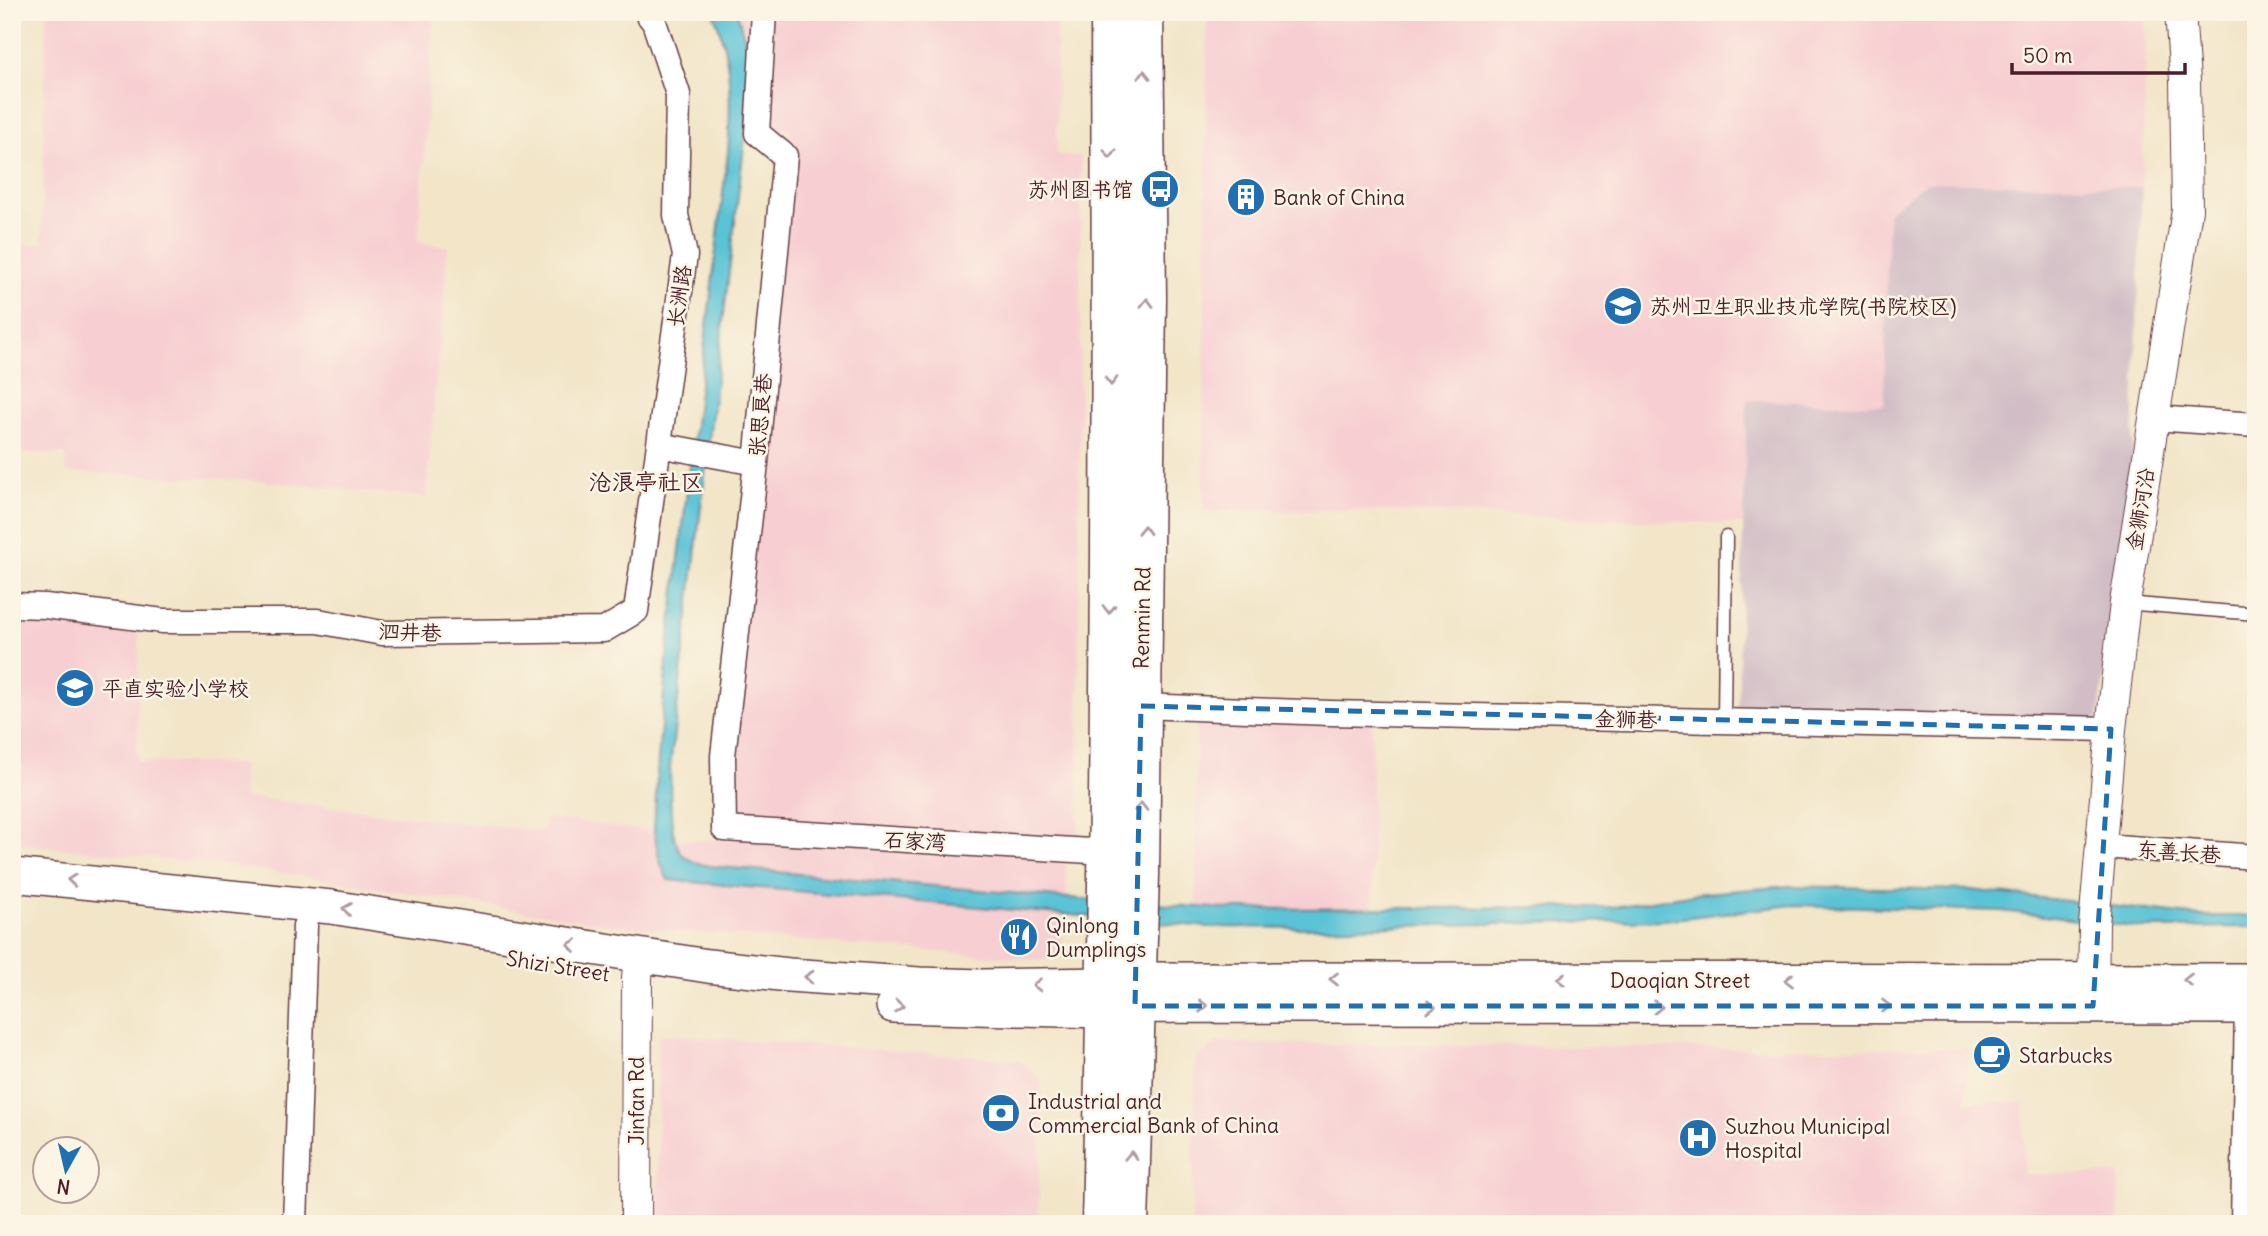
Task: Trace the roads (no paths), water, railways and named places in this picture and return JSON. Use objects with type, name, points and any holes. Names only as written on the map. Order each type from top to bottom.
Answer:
[{"type":"main road","name":"Renmin Rd","points":[[1110,12],[1118,863],[1129,1224]]},
{"type":"main road","name":"Renmin Rd","points":[[1118,863],[1141,706],[1147,298],[1144,12]]},
{"type":"main road","name":"Shizi Street","points":[[12,875],[331,907],[638,967]]},
{"type":"main road","name":"Shizi Street","points":[[12,898],[305,926],[638,967],[722,968],[849,980],[982,986],[1121,977]]},
{"type":"main road","name":"Renmin Rd","points":[[1101,1224],[1121,977]]},
{"type":"main road","name":"Daoqian Street","points":[[1121,977],[2253,998]]},
{"type":"street","name":"长洲路","points":[[646,12],[654,22],[678,94],[676,215],[685,255],[671,447]]},
{"type":"street","name":"张思良巷","points":[[724,830],[723,756],[756,463],[785,156],[757,133],[764,12]]},
{"type":"street","name":"金狮河沿","points":[[2093,993],[2095,913],[2125,603],[2187,210],[2185,80],[2180,12]]},
{"type":"street","points":[[2154,418],[2256,425]]},
{"type":"street","points":[[671,447],[756,463]]},
{"type":"street","name":"泗井巷","points":[[12,605],[45,606],[163,621],[318,621],[382,633],[604,630],[636,611],[671,447]]},
{"type":"street","name":"金狮巷","points":[[1141,706],[2111,730]]},
{"type":"street","name":"石家湾","points":[[724,830],[1118,863]]},
{"type":"street","name":"东善长巷","points":[[2102,846],[2256,857]]},
{"type":"street","points":[[295,1224],[305,926]]},
{"type":"street","name":"Jinfan Rd","points":[[636,1224],[638,967]]},
{"type":"street","points":[[2243,1224],[2253,998]]},
{"type":"lane","points":[[1724,722],[1726,537]]},
{"type":"lane","points":[[2125,603],[2256,614]]},
{"type":"water","points":[[713,12],[737,12],[749,55],[746,129],[670,767],[674,838],[683,855],[689,859],[709,866],[1067,898],[1228,909],[1614,907],[1694,894],[1789,886],[1971,890],[2199,916],[2256,916],[2256,927],[2142,928],[2002,911],[1793,905],[1664,920],[1304,928],[1209,927],[668,880],[660,862],[654,832],[658,759],[668,649],[729,134],[727,64],[720,29]]},
{"type":"place","name":"苏州图书馆","points":[[1160,189]]},
{"type":"place","name":"Bank of China","points":[[1246,197]]},
{"type":"place","name":"苏州卫生职业技术学院(书院校区)","points":[[1623,306]]},
{"type":"place","name":"平直实验小学校","points":[[75,688]]},
{"type":"place","name":"Qinlong Dumplings","points":[[1019,937]]},
{"type":"place","name":"Starbucks","points":[[1992,1055]]},
{"type":"place","name":"Industrial and Commercial Bank of China","points":[[1001,1113]]},
{"type":"place","name":"Suzhou Municipal Hospital","points":[[1698,1138]]},
{"type":"district","name":"沧浪亭社区","points":[[646,481]]}]
